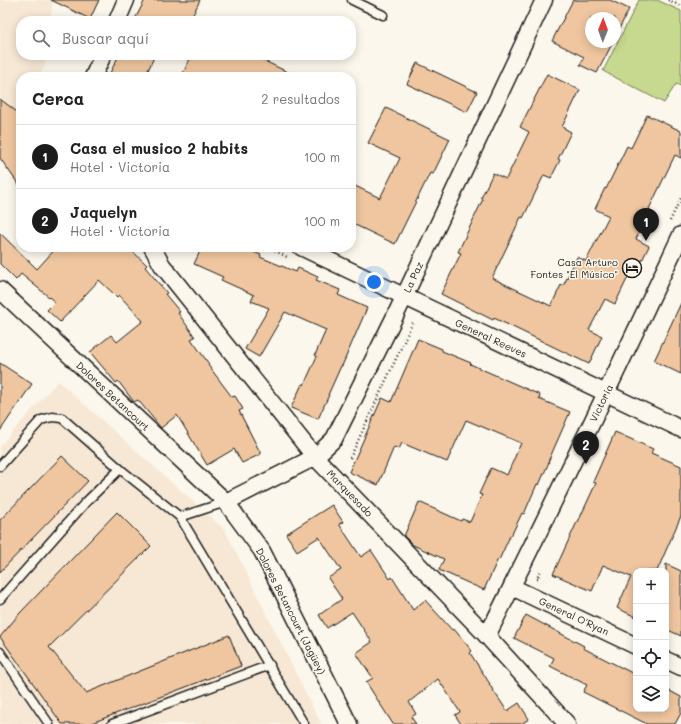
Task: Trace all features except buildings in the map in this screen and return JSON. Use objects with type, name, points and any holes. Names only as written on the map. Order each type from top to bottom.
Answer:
[{"type":"street","points":[[119,16],[126,0]]},
{"type":"street","name":"La Paz","points":[[226,502],[316,457],[334,439],[404,296],[544,0]]},
{"type":"street","points":[[95,72],[101,60]]},
{"type":"street","name":"Victoria","points":[[488,636],[607,393],[681,235]]},
{"type":"street","name":"Marquesado","points":[[155,252],[162,265],[316,457],[488,636],[567,724]]},
{"type":"street","name":"General Reeves","points":[[311,252],[681,429]]},
{"type":"street","name":"Dolores Betancourt","points":[[0,290],[226,502]]},
{"type":"street","name":"Dolores Betancourt (Jagüey)","points":[[226,502],[262,551],[349,724]]},
{"type":"street","name":"General O'Ryan","points":[[512,587],[633,645]]},
{"type":"street","points":[[669,661],[681,667]]},
{"type":"lane","points":[[352,0],[383,16]]},
{"type":"lane","points":[[0,466],[41,420],[62,418],[120,469],[180,517],[304,724]]},
{"type":"lane","points":[[0,599],[85,504],[120,469]]},
{"type":"lane","points":[[180,517],[226,502]]},
{"type":"lane","points":[[0,652],[49,724]]},
{"type":"lane","points":[[112,724],[270,665]]},
{"type":"path","points":[[668,0],[681,6]]},
{"type":"path","points":[[544,565],[537,579],[544,582]]},
{"type":"shaded area","points":[[0,0],[53,0],[51,16],[16,16],[16,60],[45,60],[44,68],[41,72],[16,72],[16,109],[0,132]]},
{"type":"shaded area","points":[[58,381],[225,530],[321,724],[0,724],[0,446]]},
{"type":"green space","points":[[639,0],[657,0],[681,11],[681,86],[676,84],[664,103],[603,71],[615,48],[621,48],[621,36]]},
{"type":"place","name":"Casa el musico 2 habits","points":[[646,241]]},
{"type":"place","name":"Casa Arturo Fontes \"El Músico\"","points":[[632,268]]},
{"type":"place","name":"Jaquelyn","points":[[586,464]]}]
